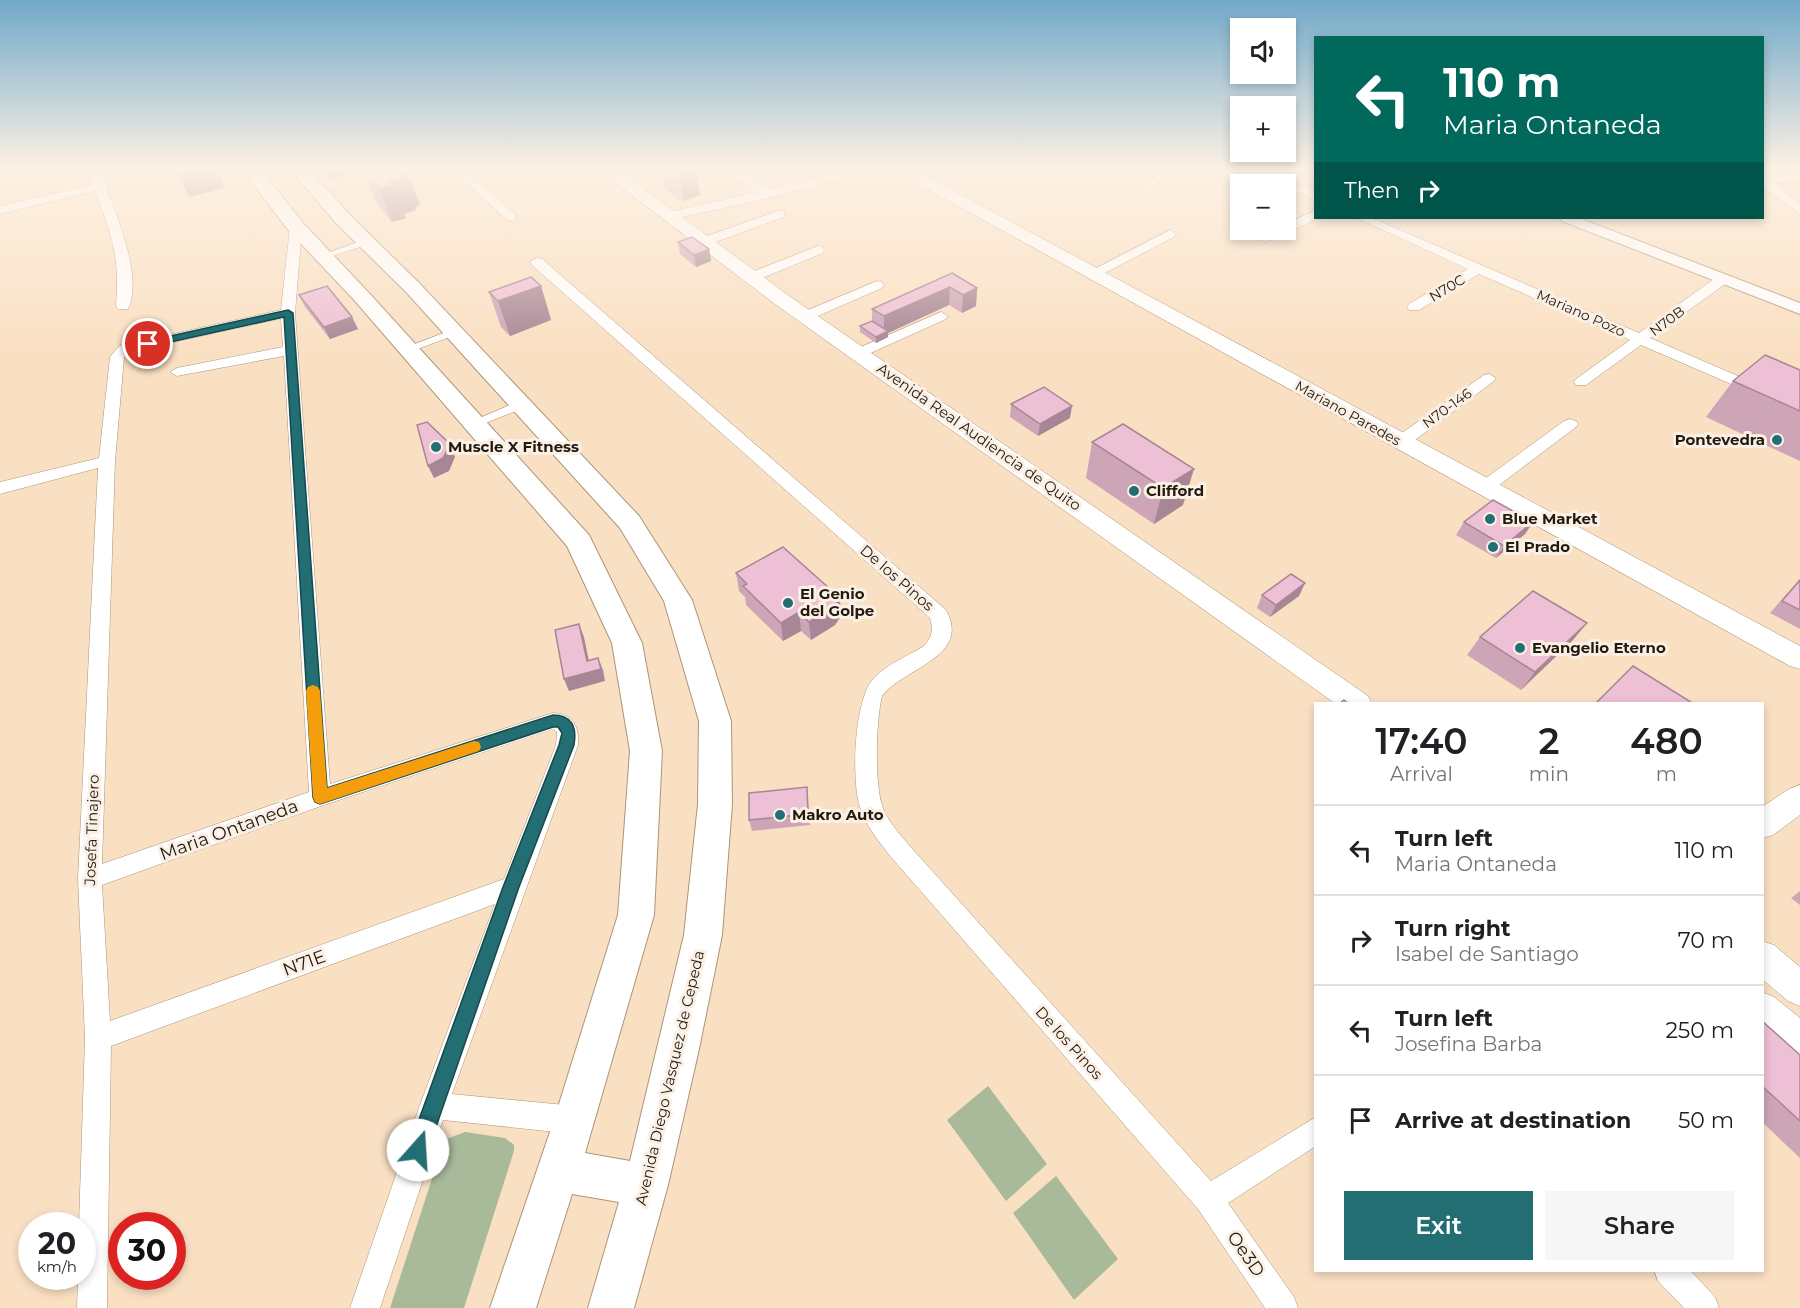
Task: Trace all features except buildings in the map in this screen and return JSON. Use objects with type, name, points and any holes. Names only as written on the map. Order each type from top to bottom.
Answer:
[{"type":"main road","points":[[297,228],[579,542],[627,643],[646,751],[636,915],[575,1120],[513,1308]]},
{"type":"main road","name":"Avenida Diego Vasquez de Cepeda","points":[[353,228],[522,404],[630,522],[678,600],[715,721],[715,804],[703,935],[679,1049],[646,1185],[611,1308]]},
{"type":"main road","name":"Avenida Real Audiencia de Quito","points":[[685,228],[806,316],[1355,702]]},
{"type":"main road","name":"Mariano Paredes","points":[[1008,228],[1403,440],[1484,488],[1800,659]]},
{"type":"main road","points":[[1764,824],[1800,798]]},
{"type":"main road","points":[[1764,959],[1800,989]]},
{"type":"main road","points":[[1764,1011],[1800,1041]]},
{"type":"main road","points":[[558,1170],[646,1185]]},
{"type":"street","points":[[115,228],[120,240],[125,277],[123,306]]},
{"type":"street","points":[[296,228],[288,313],[320,797]]},
{"type":"street","points":[[703,242],[741,228]]},
{"type":"street","name":"Mariano Pozo","points":[[1386,228],[1800,409]]},
{"type":"street","points":[[1593,228],[1800,309]]},
{"type":"street","points":[[1092,274],[1170,234]]},
{"type":"street","points":[[324,256],[366,242]]},
{"type":"street","points":[[752,277],[818,250]]},
{"type":"street","name":"De los Pinos","points":[[537,262],[939,615],[944,627],[944,637],[937,646],[884,679],[873,694],[868,712],[869,798],[879,824],[899,850],[1208,1199]]},
{"type":"street","name":"N70C","points":[[1414,307],[1479,268]]},
{"type":"street","name":"N70B","points":[[1581,382],[1723,279]]},
{"type":"street","points":[[806,316],[877,285]]},
{"type":"street","name":"Josefa Tinajero","points":[[92,1308],[98,1038],[90,879],[107,461],[119,353],[124,349],[288,313]]},
{"type":"street","points":[[859,353],[941,316]]},
{"type":"street","points":[[408,349],[454,332]]},
{"type":"street","points":[[177,372],[291,350]]},
{"type":"street","name":"N70-146","points":[[1403,440],[1489,378]]},
{"type":"street","points":[[474,423],[522,404]]},
{"type":"street","points":[[1484,488],[1570,424]]},
{"type":"street","points":[[0,488],[107,461]]},
{"type":"street","name":"Maria Ontaneda","points":[[90,879],[320,797],[553,721],[561,721],[567,726],[569,733],[567,745],[511,887],[433,1105],[365,1308]]},
{"type":"street","name":"N71E","points":[[98,1038],[511,887]]},
{"type":"street","points":[[433,1105],[575,1120]]},
{"type":"street","points":[[1208,1199],[1314,1131]]},
{"type":"street","name":"Oe3D","points":[[1208,1199],[1283,1308]]},
{"type":"street","points":[[1671,1272],[1704,1308]]},
{"type":"green space","points":[[988,1086],[1047,1164],[1006,1201],[947,1120]]},
{"type":"green space","points":[[465,1132],[505,1138],[514,1145],[514,1151],[464,1308],[390,1308],[442,1148],[449,1138]]},
{"type":"green space","points":[[1056,1176],[1118,1259],[1074,1300],[1013,1213]]},
{"type":"slow traffic","points":[[313,691],[320,797],[474,747]]},
{"type":"place","name":"Pontevedra","points":[[1777,440]]},
{"type":"place","name":"Muscle X Fitness","points":[[436,447]]},
{"type":"place","name":"Clifford","points":[[1134,491]]},
{"type":"place","name":"Blue Market","points":[[1490,519]]},
{"type":"place","name":"El Prado","points":[[1493,547]]},
{"type":"place","name":"El Genio del Golpe","points":[[788,603]]},
{"type":"place","name":"Evangelio Eterno","points":[[1520,648]]},
{"type":"place","name":"Makro Auto","points":[[780,815]]},
{"type":"route","points":[[148,344],[288,313],[320,797],[553,721],[561,721],[567,726],[569,733],[567,745],[511,887],[418,1150]]}]
